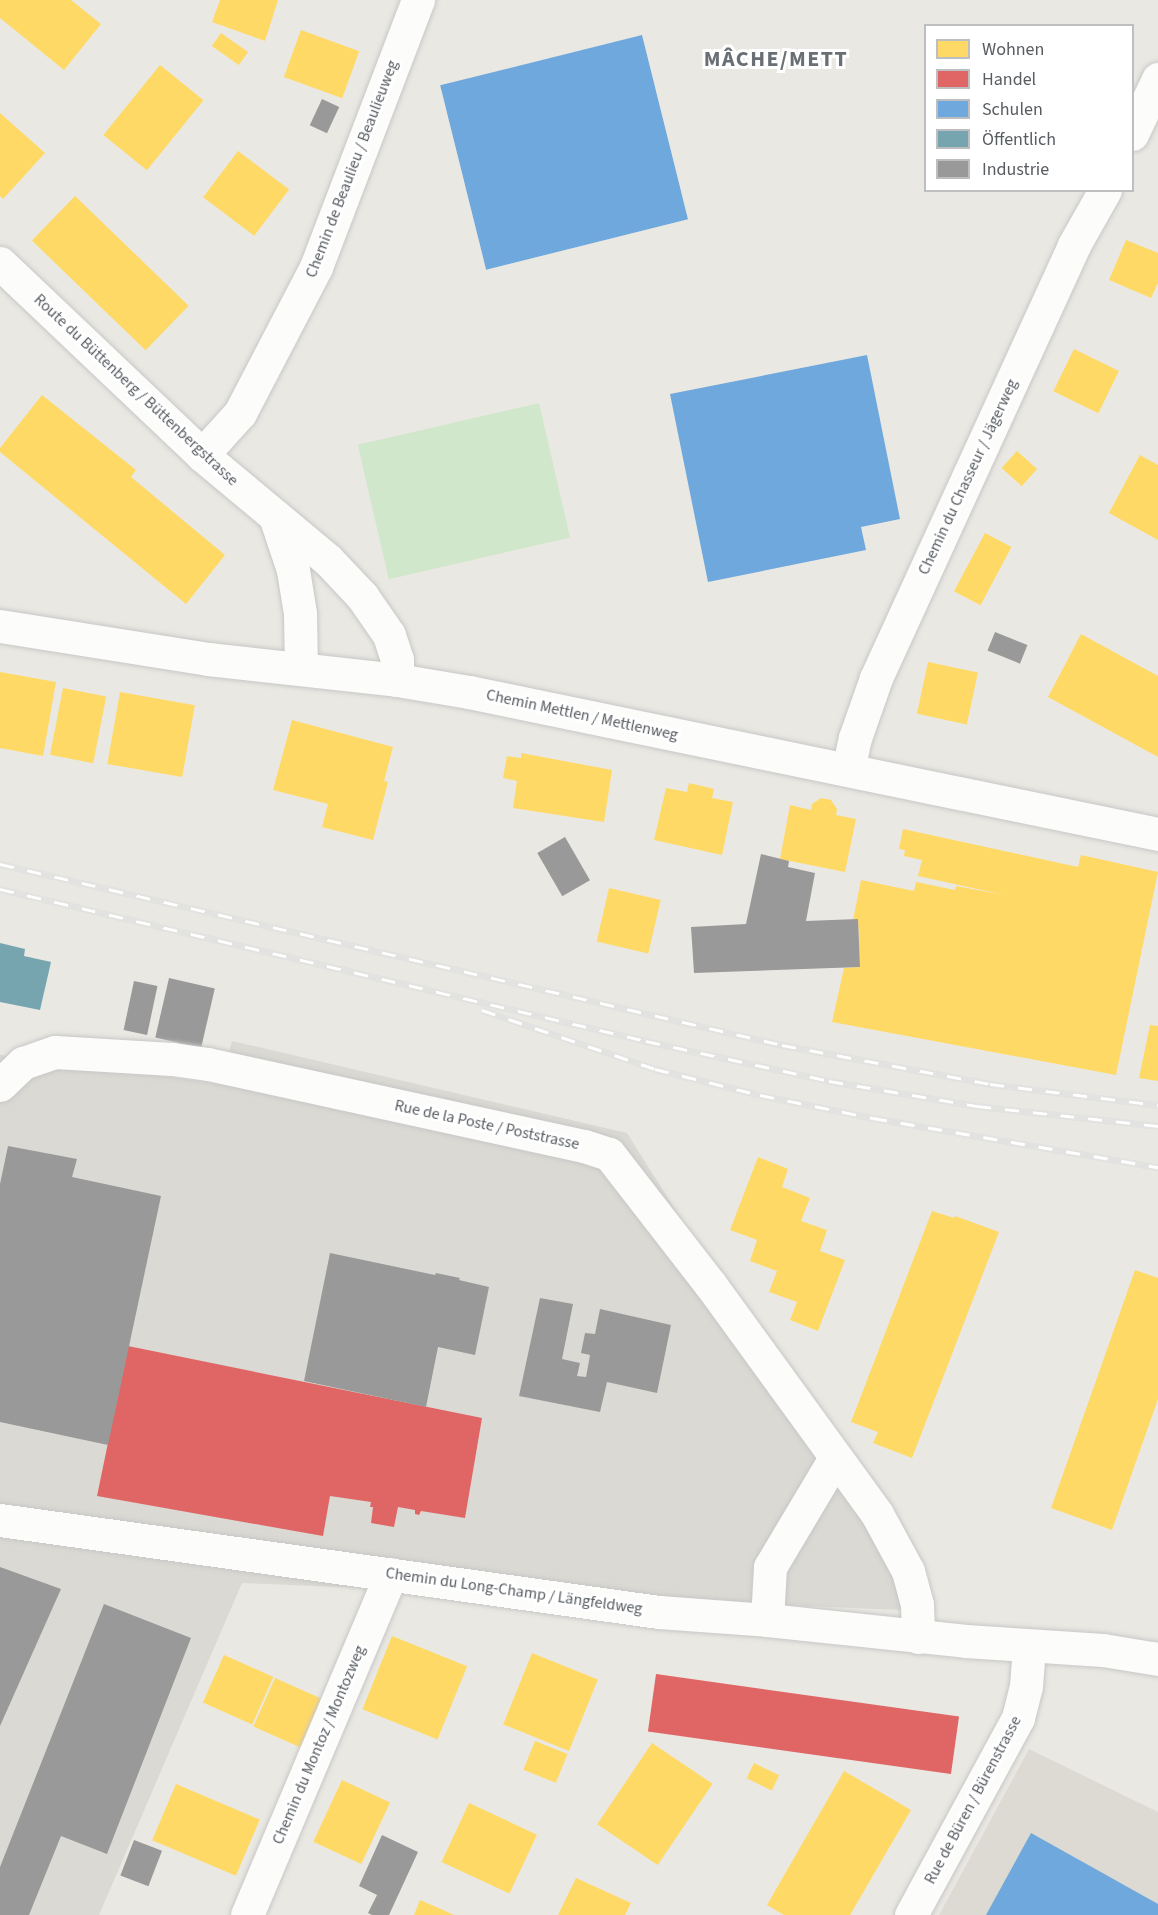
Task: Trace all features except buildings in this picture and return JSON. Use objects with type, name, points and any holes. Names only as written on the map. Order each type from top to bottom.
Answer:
[{"type":"street","name":"Chemin de Beaulieu / Beaulieuweg","points":[[202,455],[240,413],[316,267],[418,0]]},
{"type":"street","points":[[1134,130],[1158,79]]},
{"type":"street","name":"Chemin du Chasseur / Jägerweg","points":[[848,770],[855,738],[876,678],[1074,245],[1104,192]]},
{"type":"street","name":"Route du Büttenberg / Büttenbergstrasse","points":[[0,263],[202,455],[328,560],[363,596],[389,635],[397,659],[397,680]]},
{"type":"street","points":[[275,516],[293,570],[300,613],[301,669]]},
{"type":"street","name":"Chemin Mettlen / Mettlenweg","points":[[0,626],[208,659],[397,680],[513,700],[1158,834]]},
{"type":"street","name":"Rue de la Poste / Poststrasse","points":[[0,1085],[23,1063],[55,1052],[172,1059],[208,1064],[573,1143],[609,1154],[710,1284],[877,1514],[908,1572],[917,1604],[918,1637]]},
{"type":"street","points":[[768,1620],[770,1567],[835,1458]]},
{"type":"street","name":"Chemin du Long-Champ / Längfeldweg","points":[[0,1520],[659,1612],[768,1620],[918,1637],[1029,1646]]},
{"type":"street","name":"Chemin du Montoz / Montozweg","points":[[247,1915],[391,1574]]},
{"type":"street","points":[[1029,1646],[1103,1650],[1158,1659]]},
{"type":"street","name":"Rue de Büren / Bürenstrasse","points":[[911,1915],[1018,1718],[1026,1686],[1029,1646]]},
{"type":"shaded area","points":[[232,1041],[627,1133],[927,1611],[242,1583],[99,1915],[0,1915],[0,1055],[221,1084]]},
{"type":"shaded area","points":[[1029,1749],[1158,1812],[1158,1915],[939,1915]]},
{"type":"green space","points":[[539,403],[570,537],[389,579],[358,445]]},
{"type":"railway","points":[[0,864],[782,1045],[990,1084],[1158,1105]]},
{"type":"railway","points":[[0,889],[646,1041],[829,1081],[977,1106],[1158,1126]]},
{"type":"railway","points":[[482,1010],[655,1069],[760,1095],[873,1118],[1158,1167]]},
{"type":"district","name":"MÂCHE/METT","points":[[776,60]]}]
